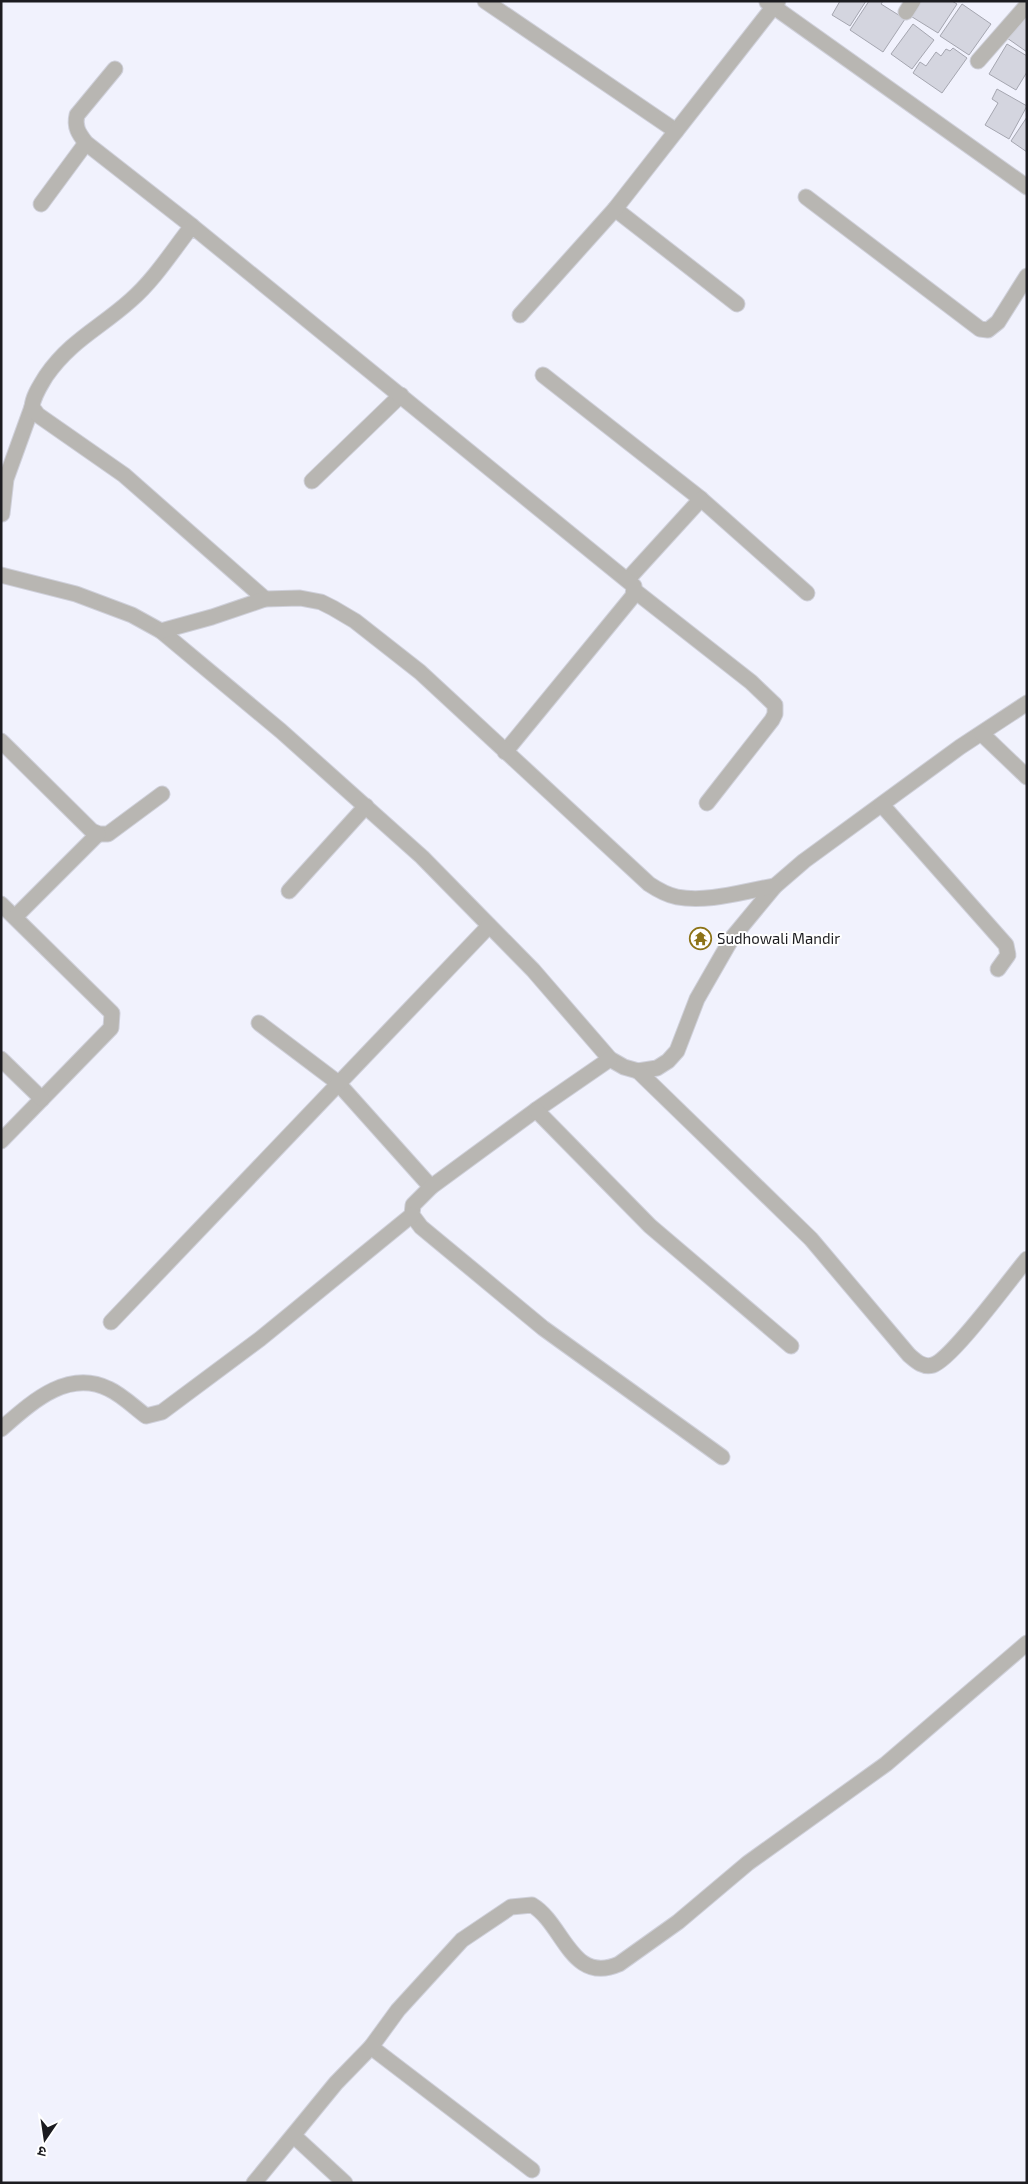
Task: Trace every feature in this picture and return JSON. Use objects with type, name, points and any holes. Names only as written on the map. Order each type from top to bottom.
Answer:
[{"type":"street","points":[[485,1],[676,132]]},
{"type":"street","points":[[520,315],[615,209],[676,132],[772,3],[1027,187]]},
{"type":"street","points":[[978,61],[1027,5]]},
{"type":"street","points":[[115,69],[78,115],[75,122],[77,130],[86,144],[192,226],[401,395],[743,676],[775,705],[776,711],[772,720],[707,803]]},
{"type":"street","points":[[41,204],[86,144]]},
{"type":"street","points":[[806,197],[980,329],[988,330],[998,322],[1027,276]]},
{"type":"street","points":[[615,209],[737,304]]},
{"type":"street","points":[[2,514],[6,479],[32,407],[40,386],[59,357],[132,300],[192,226]]},
{"type":"street","points":[[543,375],[701,499],[808,593]]},
{"type":"street","points":[[312,481],[401,395]]},
{"type":"street","points":[[32,407],[38,415],[124,475],[265,599]]},
{"type":"street","points":[[505,752],[632,585],[701,499]]},
{"type":"street","points":[[1,575],[76,594],[132,615],[161,631],[366,806],[422,857],[545,984],[610,1059],[624,1067],[638,1071],[657,1068],[668,1061],[677,1051],[697,999],[732,938],[775,886],[882,804],[1027,703]]},
{"type":"street","points":[[161,631],[218,616],[265,599],[300,598],[321,602],[355,621],[420,672],[642,880],[664,893],[678,897],[713,896],[775,886]]},
{"type":"street","points":[[982,734],[1027,777]]},
{"type":"street","points":[[1,741],[92,831],[98,834],[108,834],[162,794]]},
{"type":"street","points":[[882,804],[1006,945],[1008,955],[998,969]]},
{"type":"street","points":[[289,891],[366,806]]},
{"type":"street","points":[[14,917],[98,834]]},
{"type":"street","points":[[1,904],[112,1013],[114,1021],[111,1028],[1,1141]]},
{"type":"street","points":[[110,1322],[337,1082],[489,926]]},
{"type":"street","points":[[258,1023],[337,1082],[431,1187]]},
{"type":"street","points":[[1,1059],[42,1099]]},
{"type":"street","points":[[610,1059],[536,1110],[431,1187],[413,1205],[412,1215],[421,1227],[543,1328],[722,1457]]},
{"type":"street","points":[[638,1071],[811,1239],[909,1355],[920,1364],[934,1365],[942,1360],[966,1334],[1027,1259]]},
{"type":"street","points":[[536,1110],[650,1226],[791,1346]]},
{"type":"street","points":[[1,1430],[47,1392],[64,1385],[83,1383],[109,1389],[146,1416],[162,1412],[260,1339],[412,1215]]},
{"type":"street","points":[[254,2183],[336,2083],[371,2047],[398,2010],[462,1940],[511,1906],[532,1905],[538,1908],[577,1959],[587,1966],[598,1969],[610,1968],[619,1964],[678,1922],[748,1863],[886,1764],[1027,1644]]},
{"type":"street","points":[[371,2047],[532,2170]]},
{"type":"street","points":[[294,2136],[345,2183]]},
{"type":"building","points":[[840,1],[866,1],[850,26],[832,15]]},
{"type":"building","points":[[869,1],[883,1],[881,4],[905,19],[883,52],[850,30]]},
{"type":"building","points":[[918,1],[952,1],[957,4],[938,33],[909,15]]},
{"type":"building","points":[[962,4],[991,24],[969,55],[940,36]]},
{"type":"building","points":[[1027,10],[1027,52],[1007,38]]},
{"type":"building","points":[[913,24],[934,40],[912,69],[891,54]]},
{"type":"building","points":[[1007,44],[1027,56],[1027,72],[1016,90],[989,74]]},
{"type":"building","points":[[953,48],[967,58],[942,93],[913,73],[920,62],[926,66],[936,52],[941,56],[946,49],[950,51]]},
{"type":"building","points":[[997,89],[1027,106],[1009,139],[985,125],[998,103],[992,99]]},
{"type":"building","points":[[1027,117],[1027,152],[1011,141]]},
{"type":"place","name":"Sudhowali Mandir","points":[[701,938]]}]
